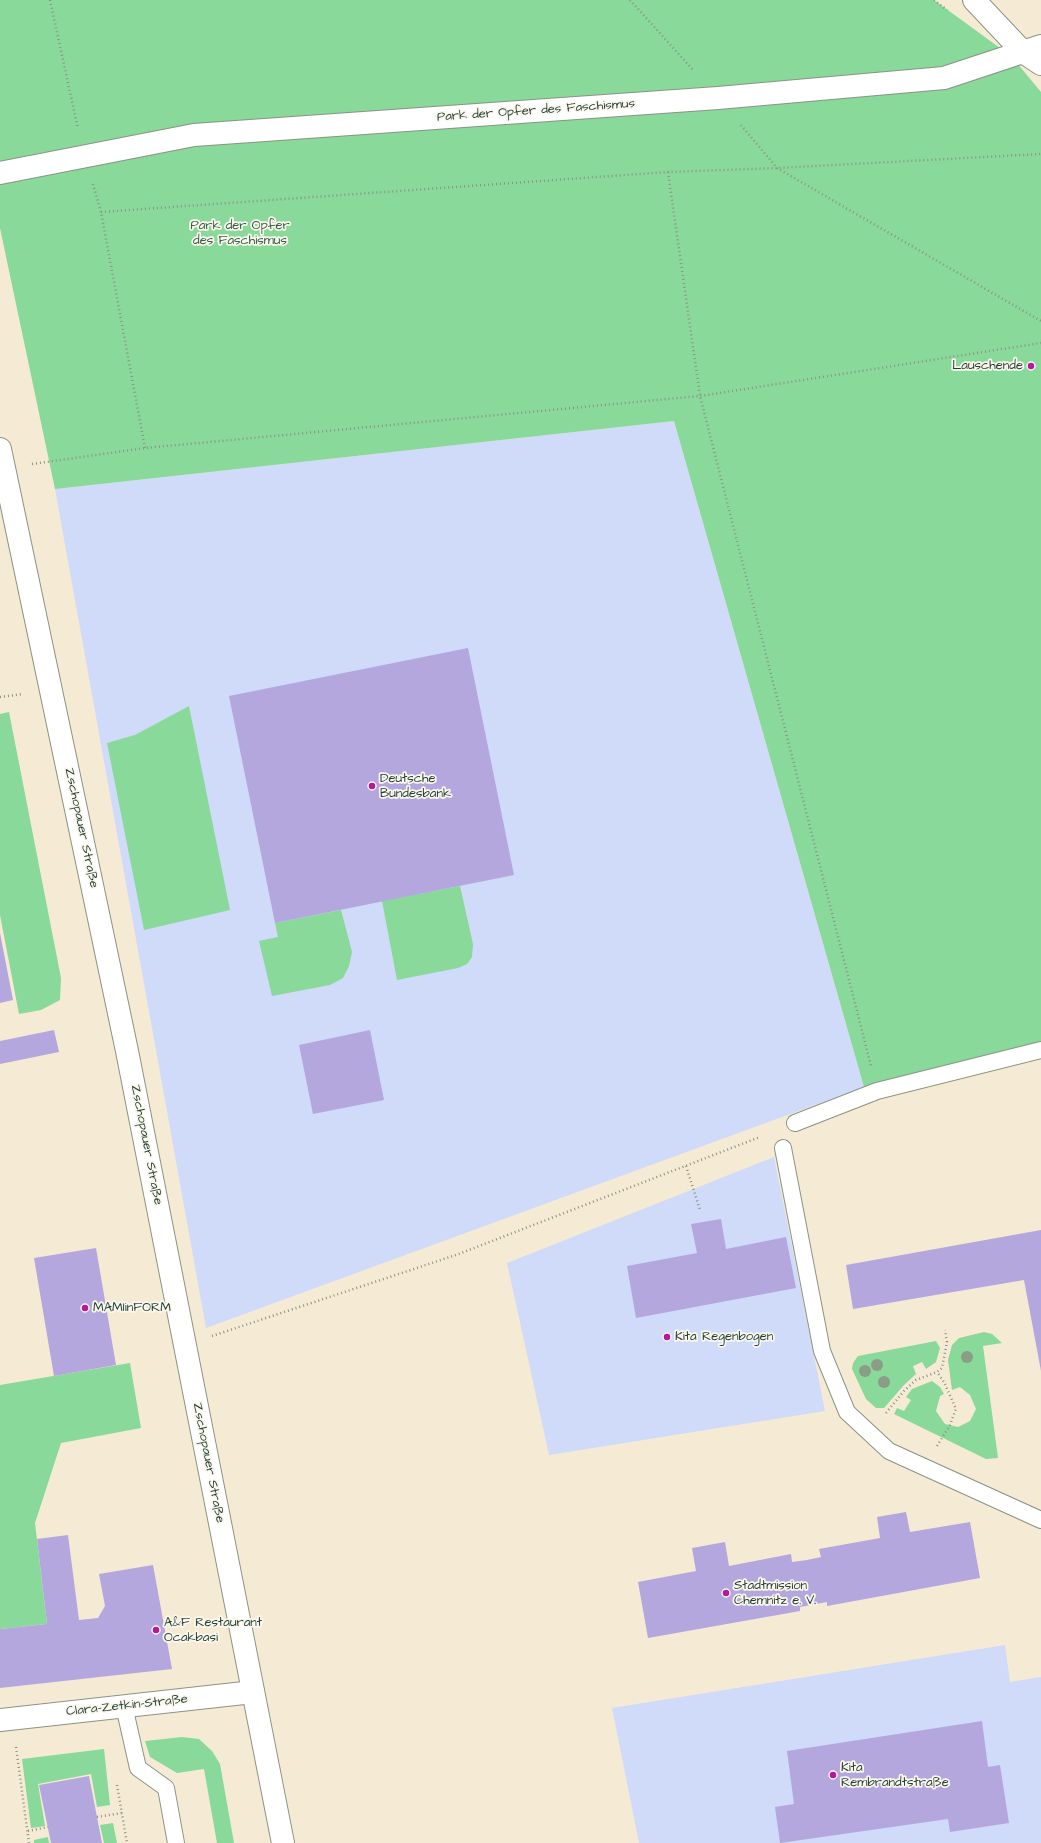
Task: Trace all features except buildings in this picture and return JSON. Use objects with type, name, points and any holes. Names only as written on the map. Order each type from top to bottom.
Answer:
[{"type":"street","points":[[974,0],[1032,49],[1041,64]]},
{"type":"street","name":"Park der Opfer des Faschismus","points":[[0,173],[194,135],[718,98],[944,78],[1032,49]]},
{"type":"street","name":"Zschopauer Straße","points":[[2,459],[126,1043],[283,1843]]},
{"type":"street","name":"Clara-Zetkin-Straße","points":[[0,1720],[253,1692]]},
{"type":"lane","points":[[795,1123],[877,1091],[1041,1050]]},
{"type":"lane","points":[[783,1148],[822,1352],[847,1412],[889,1451],[1041,1520]]},
{"type":"lane","points":[[124,1706],[138,1768],[166,1788],[176,1843]]},
{"type":"path","points":[[50,0],[84,156],[101,212],[145,448]]},
{"type":"path","points":[[630,0],[718,98],[777,168],[1041,321]]},
{"type":"path","points":[[101,212],[668,172],[777,168],[1041,154]]},
{"type":"path","points":[[668,172],[700,396],[877,1091]]},
{"type":"path","points":[[2,459],[145,448],[700,396],[1041,343]]},
{"type":"path","points":[[211,1336],[456,1255],[795,1123]]},
{"type":"path","points":[[686,1166],[700,1210]]},
{"type":"path","points":[[869,1433],[904,1390],[916,1380],[937,1372],[942,1368],[947,1342],[945,1330]]},
{"type":"path","points":[[937,1372],[944,1382],[956,1409],[950,1425]]},
{"type":"path","points":[[24,1746],[16,1747],[30,1843]]},
{"type":"path","points":[[117,1782],[127,1843]]},
{"type":"path","points":[[97,1817],[122,1812]]},
{"type":"path","points":[[28,1831],[48,1827]]},
{"type":"shaded area","points":[[674,421],[864,1087],[206,1328],[55,489]]},
{"type":"shaded area","name":"Kita Regenbogen","points":[[774,1157],[825,1411],[549,1455],[507,1263]]},
{"type":"shaded area","name":"Kita Rembrandtstraße","points":[[1005,1645],[1010,1682],[1041,1677],[1041,1843],[639,1843],[612,1708]]},
{"type":"green space","name":"Park der Opfer des Faschismus","points":[[0,0],[934,0],[1011,56],[1041,92],[1041,1043],[864,1087],[674,421],[55,489],[0,228]]},
{"type":"green space","points":[[189,706],[230,910],[144,930],[107,743],[135,735]]},
{"type":"green space","points":[[9,712],[61,978],[60,1000],[41,1010],[19,1014],[0,915],[0,714]]},
{"type":"green space","points":[[460,886],[473,944],[472,957],[467,964],[458,968],[397,980],[382,901]]},
{"type":"green space","points":[[341,910],[352,952],[349,966],[343,978],[330,985],[272,996],[259,941],[278,937],[275,923]]},
{"type":"green space","points":[[984,1332],[992,1334],[1002,1343],[983,1346],[998,1458],[986,1459],[894,1414],[897,1408],[904,1411],[911,1400],[906,1397],[912,1389],[932,1381],[940,1387],[944,1394],[940,1396],[936,1411],[945,1424],[958,1427],[970,1421],[976,1409],[970,1395],[960,1387],[952,1390],[948,1360],[952,1345],[959,1338]]},
{"type":"green space","points":[[936,1341],[940,1348],[936,1362],[926,1369],[922,1362],[913,1366],[916,1374],[884,1408],[876,1408],[866,1399],[852,1369],[853,1363],[858,1356]]},
{"type":"green space","points":[[130,1363],[141,1428],[61,1443],[35,1523],[47,1624],[0,1629],[0,1385]]},
{"type":"green space","points":[[182,1737],[199,1739],[212,1751],[220,1764],[234,1843],[217,1843],[204,1769],[177,1773],[150,1757],[145,1741]]},
{"type":"green space","points":[[104,1749],[110,1805],[97,1807],[91,1774],[38,1784],[45,1826],[31,1828],[22,1759]]},
{"type":"green space","points":[[113,1823],[117,1843],[104,1843],[100,1825]]},
{"type":"green space","points":[[48,1837],[49,1843],[34,1843],[34,1840]]},
{"type":"place","name":"Lauschende","points":[[1031,366]]},
{"type":"place","name":"Deutsche Bundesbank","points":[[372,786]]},
{"type":"place","name":"MAMIinFORM","points":[[85,1308]]},
{"type":"place","name":"Kita Regenbogen","points":[[667,1337]]},
{"type":"place","name":"Stadtmission Chemnitz e. V.","points":[[726,1593]]},
{"type":"place","name":"A&F Restaurant Ocakbasi","points":[[156,1630]]},
{"type":"place","name":"Kita Rembrandtstraße","points":[[833,1775]]}]
